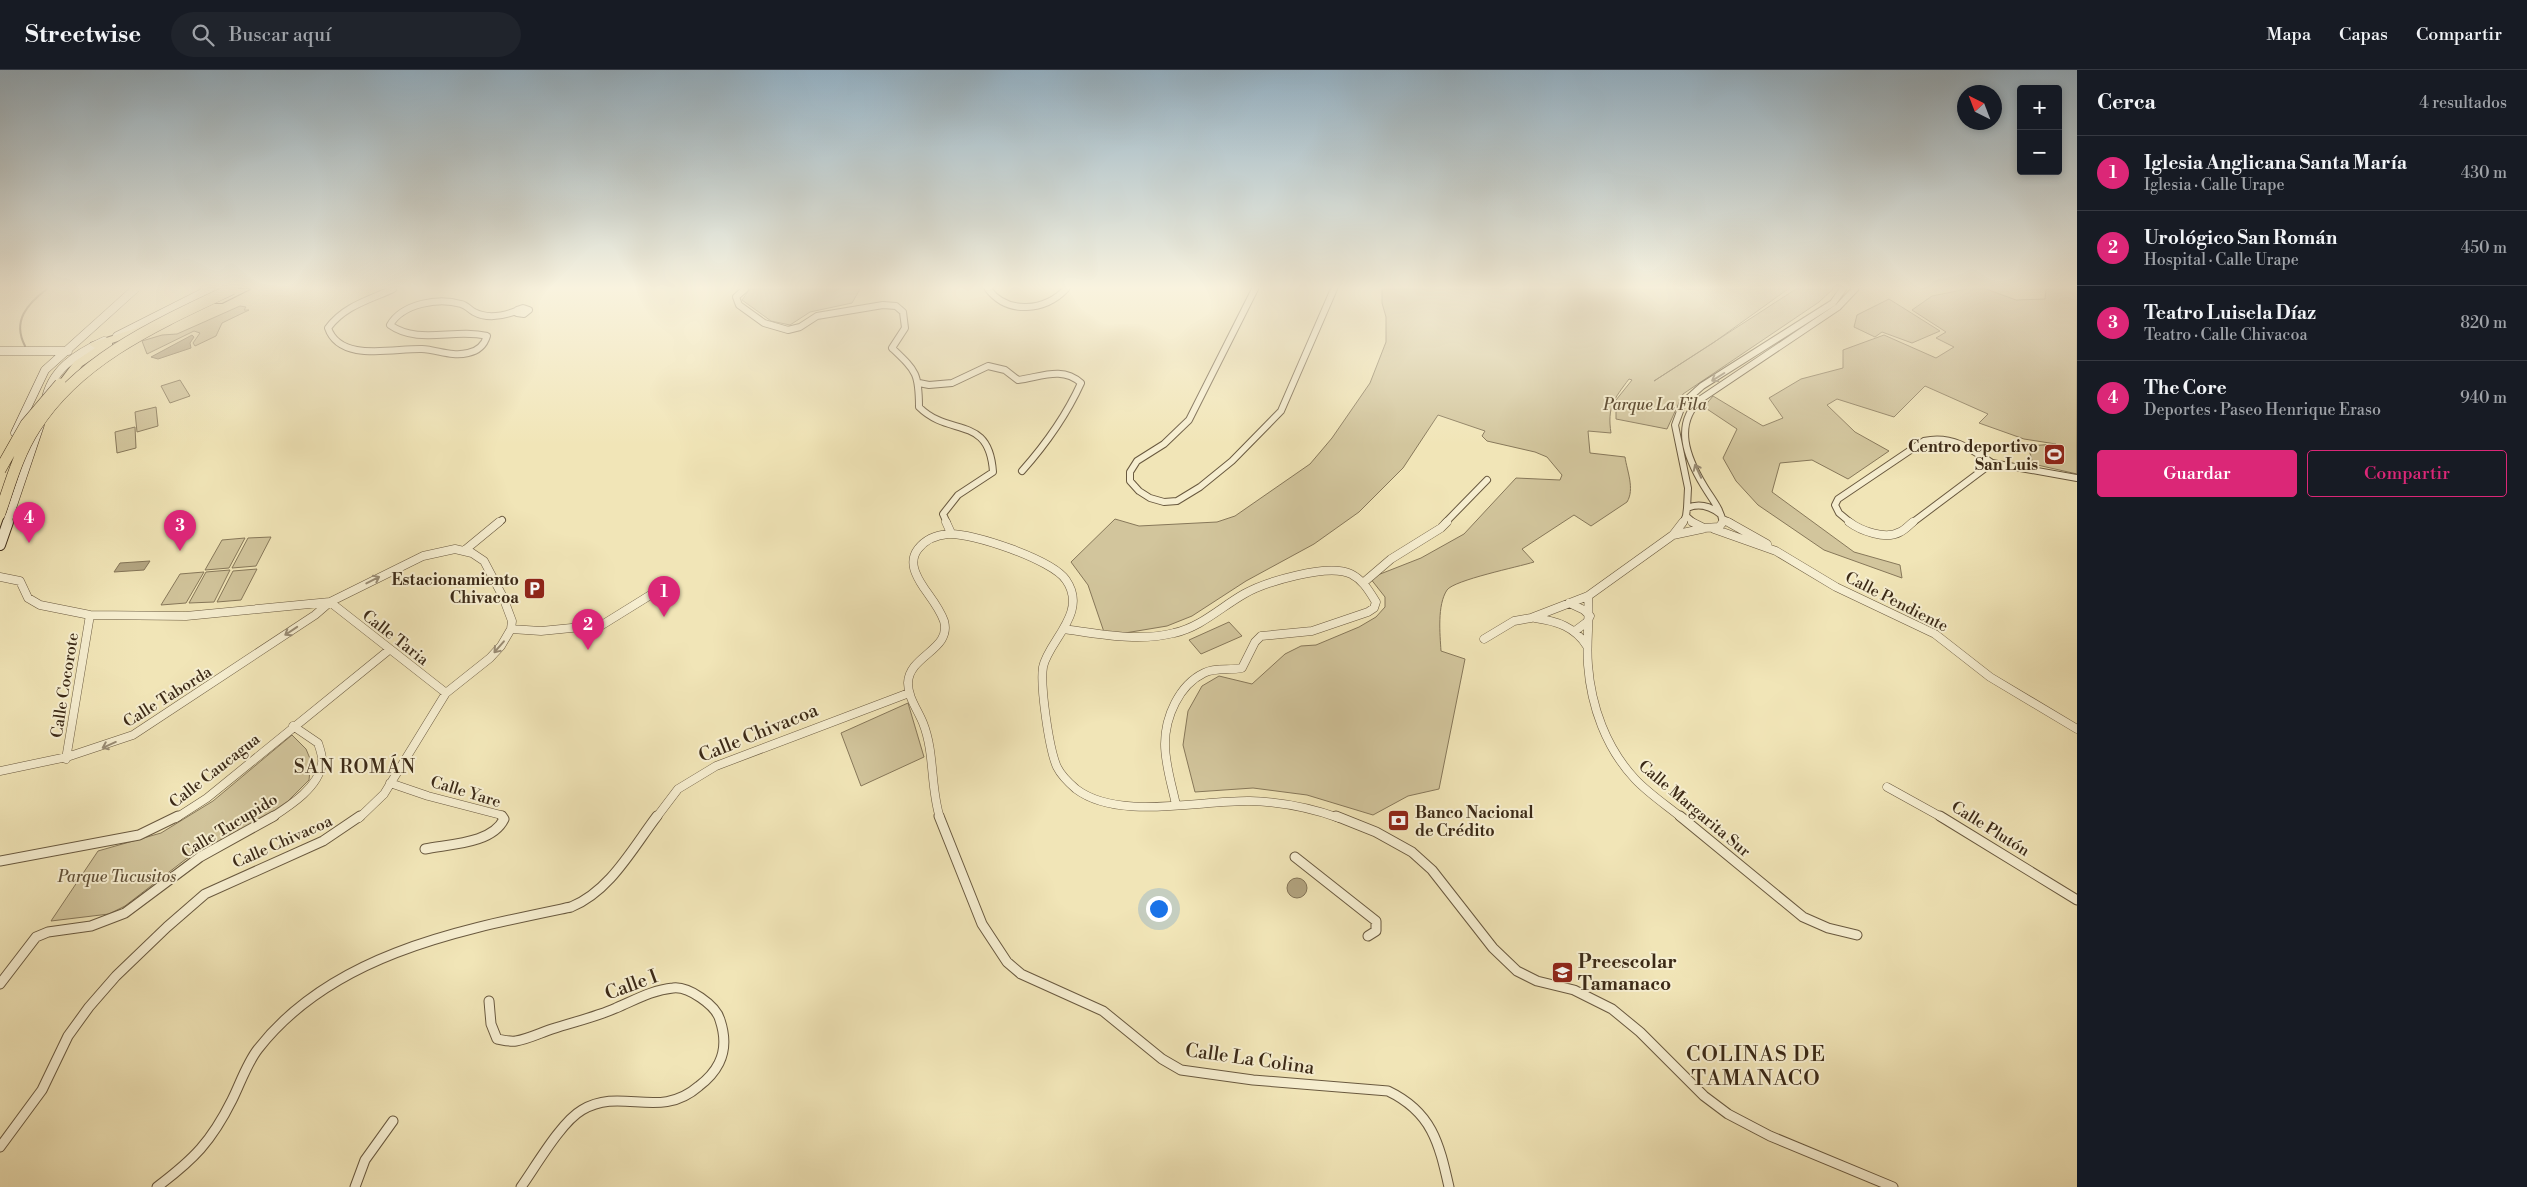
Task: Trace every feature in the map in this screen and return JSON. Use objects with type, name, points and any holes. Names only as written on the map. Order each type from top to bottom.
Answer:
[{"type":"highway","points":[[95,345],[106,341]]},
{"type":"highway","points":[[44,411],[57,390],[78,364],[116,341]]},
{"type":"highway","points":[[0,470],[15,439],[42,402],[70,376],[101,352],[119,341]]},
{"type":"highway","points":[[0,513],[20,460],[41,419],[56,401],[90,369],[129,341]]},
{"type":"street","points":[[40,376],[78,341]]},
{"type":"street","points":[[0,543],[44,411],[45,396],[55,375],[76,356],[104,341]]},
{"type":"street","points":[[337,341],[342,345],[359,349],[380,351],[426,349],[462,355],[478,349],[486,344],[486,341]]},
{"type":"street","points":[[896,341],[892,348],[913,368],[919,384],[918,399],[922,411],[934,418],[969,429],[986,444],[993,462],[993,472],[979,483],[953,498],[946,505],[942,514],[951,533]]},
{"type":"street","points":[[1229,341],[1189,420],[1164,444],[1137,461],[1131,469],[1130,481],[1146,495],[1162,501],[1185,498],[1275,422],[1311,341]]},
{"type":"street","points":[[1484,638],[1514,621],[1531,618],[1588,596],[1672,535],[1683,524],[1687,512],[1688,488],[1675,425],[1682,403],[1702,386],[1773,341]]},
{"type":"street","points":[[1672,535],[1723,524],[1722,516],[1695,466],[1686,436],[1685,422],[1690,410],[1701,399],[1787,341]]},
{"type":"street","points":[[0,351],[66,352],[95,345]]},
{"type":"street","points":[[0,356],[37,357],[42,361],[40,376],[13,438],[0,460]]},
{"type":"street","points":[[919,384],[929,386],[952,384],[988,366],[1005,370],[1018,380],[1056,372],[1064,372],[1076,378],[1081,383],[1075,397],[1049,442],[1022,472]]},
{"type":"street","points":[[0,478],[14,444],[13,438]]},
{"type":"street","points":[[1992,464],[1899,533],[1891,535],[1872,533],[1862,529],[1842,517],[1835,505],[1838,499],[1924,441],[1938,438],[1958,442],[1992,464],[2077,478]]},
{"type":"street","points":[[1363,583],[1391,559],[1441,528],[1487,480]]},
{"type":"street","points":[[0,495],[18,492]]},
{"type":"street","points":[[0,495],[7,499],[8,503],[0,531]]},
{"type":"street","name":"Calle Pendiente","points":[[1776,551],[1694,524],[1687,512],[1703,505],[1836,587],[1935,634],[1990,677],[2077,729]]},
{"type":"street","points":[[465,550],[502,520]]},
{"type":"street","points":[[909,693],[908,683],[913,665],[939,644],[945,628],[940,615],[914,570],[914,554],[922,544],[934,536],[951,533],[1034,558],[1057,569],[1072,590],[1073,600],[1064,629],[1043,666],[1049,727],[1057,766],[1066,780],[1091,798],[1128,804],[1176,805],[1247,801],[1278,802],[1335,816],[1393,840],[1431,868],[1482,935],[1517,971],[1531,979],[1572,990],[1611,1009],[1651,1041],[1716,1106],[1754,1130],[1893,1187]]},
{"type":"street","points":[[0,577],[20,581],[32,602],[90,615],[186,616],[330,602],[424,556],[444,550],[465,550],[484,561],[503,597],[512,621],[511,630],[548,630],[602,625],[652,594]]},
{"type":"street","points":[[1064,629],[1123,637],[1174,634],[1209,618],[1243,594],[1271,581],[1332,569],[1345,571],[1363,583],[1376,602],[1374,608],[1368,612],[1312,631],[1261,636],[1255,642],[1242,668],[1231,671],[1218,670],[1204,673],[1189,685],[1176,701],[1168,721],[1165,744],[1176,805]]},
{"type":"street","points":[[0,585],[13,579]]},
{"type":"street","name":"Calle Margarita Sur","points":[[1588,596],[1590,616],[1587,646],[1596,714],[1602,731],[1620,763],[1636,780],[1803,917],[1828,928],[1856,935]]},
{"type":"street","name":"Calle Taria","points":[[330,602],[446,693]]},
{"type":"street","name":"Calle Taborda","points":[[0,771],[66,759],[100,749],[133,735],[299,626],[330,602]]},
{"type":"street","points":[[1570,604],[1584,610],[1590,616],[1587,622],[1575,631]]},
{"type":"street","name":"Calle Cocorote","points":[[66,759],[90,615]]},
{"type":"street","points":[[1531,618],[1558,622],[1580,634],[1587,646]]},
{"type":"street","name":"Calle Chivacoa","points":[[0,1147],[42,1090],[68,1036],[116,976],[186,908],[223,884],[338,834],[372,808],[390,783],[446,693],[490,658],[501,646],[511,630]]},
{"type":"street","name":"Calle Caucagua","points":[[0,861],[140,835],[166,824],[207,798],[293,726],[389,650]]},
{"type":"street","name":"Calle Chivacoa","points":[[157,1187],[190,1162],[207,1144],[257,1050],[289,1015],[310,998],[344,977],[390,957],[448,936],[571,907],[588,900],[602,889],[678,789],[692,777],[786,738],[909,693]]},
{"type":"street","name":"Calle La Colina","points":[[909,693],[926,732],[933,798],[984,930],[1003,957],[1018,972],[1040,984],[1099,1008],[1119,1020],[1162,1059],[1180,1069],[1269,1082],[1388,1091],[1402,1096],[1418,1108],[1429,1124],[1439,1145],[1449,1187]]},
{"type":"street","name":"Calle Tucupido","points":[[0,984],[36,937],[42,933],[48,930],[66,930],[89,926],[131,910],[188,865],[276,816],[299,800],[311,787],[322,762],[321,751],[317,741],[293,726]]},
{"type":"street","name":"Calle Yare","points":[[390,783],[428,796],[496,813],[504,819],[503,824],[498,830],[487,836],[425,849]]},
{"type":"street","name":"Calle Plutón","points":[[1887,787],[1970,832],[2077,900]]},
{"type":"street","points":[[1295,857],[1376,922],[1376,931],[1368,936]]},
{"type":"street","name":"Calle I","points":[[488,1001],[491,1024],[497,1039],[515,1041],[615,1009],[662,989],[675,987],[688,991],[710,1005],[719,1015],[722,1026],[724,1050],[718,1064],[709,1078],[694,1091],[677,1101],[658,1104],[610,1100],[596,1103],[580,1111],[567,1123],[521,1187]]},
{"type":"street","points":[[355,1187],[357,1174],[366,1156],[393,1121]]},
{"type":"green space","points":[[142,341],[173,341],[147,354]]},
{"type":"green space","points":[[194,341],[205,341],[195,346],[193,343]]},
{"type":"green space","name":"Parque La Fila","points":[[1761,341],[1683,394],[1667,429],[1616,419],[1616,400],[1632,380],[1629,379],[1619,392],[1611,410],[1611,433],[1588,431],[1590,453],[1625,457],[1630,480],[1627,502],[1591,526],[1574,515],[1522,549],[1534,562],[1473,578],[1452,586],[1447,590],[1440,611],[1441,651],[1465,659],[1439,789],[1408,796],[1373,815],[1307,795],[1253,788],[1195,792],[1183,745],[1188,711],[1202,686],[1219,676],[1252,684],[1285,654],[1301,646],[1316,645],[1359,627],[1376,617],[1385,607],[1385,597],[1370,578],[1421,558],[1464,534],[1516,478],[1560,480],[1562,475],[1547,457],[1535,452],[1487,441],[1482,436],[1485,431],[1438,415],[1403,468],[1359,512],[1314,544],[1246,581],[1192,616],[1167,626],[1125,633],[1104,632],[1088,585],[1071,562],[1115,519],[1139,526],[1217,522],[1235,516],[1310,464],[1332,438],[1370,383],[1386,342]]},
{"type":"green space","points":[[1867,341],[1898,341],[1936,358],[1954,347],[1942,341],[2077,341],[2077,474],[2033,464],[2028,446],[2056,444],[2024,439],[1979,423],[1988,414],[1925,386],[1894,417],[1837,399],[1827,405],[1855,432],[1889,451],[1848,479],[1812,460],[1780,463],[1772,492],[1854,552],[1900,565],[1902,578],[1824,550],[1758,505],[1736,481],[1723,458],[1737,429],[1704,407],[1713,396],[1763,426],[1783,418],[1769,398],[1801,379],[1843,368],[1843,350]]},
{"type":"green space","points":[[180,380],[190,396],[170,403],[161,386]]},
{"type":"green space","points":[[156,407],[158,426],[137,432],[135,412]]},
{"type":"green space","points":[[135,427],[136,448],[117,453],[115,432]]},
{"type":"green space","points":[[271,537],[256,566],[232,568],[248,538]]},
{"type":"green space","points":[[245,538],[229,568],[205,570],[222,540]]},
{"type":"green space","points":[[257,569],[241,600],[217,602],[233,571]]},
{"type":"green space","points":[[230,570],[214,602],[189,603],[206,572]]},
{"type":"green space","points":[[204,572],[186,603],[161,605],[180,574]]},
{"type":"green space","points":[[1229,622],[1242,636],[1201,654],[1189,640]]},
{"type":"green space","points":[[908,703],[924,757],[861,786],[841,733]]},
{"type":"green space","name":"Parque Tucusitos","points":[[292,735],[306,749],[311,761],[309,780],[288,801],[263,818],[186,859],[125,906],[109,914],[51,921],[98,851],[161,833],[213,801]]},
{"type":"shaded area","points":[[181,341],[191,341],[191,348],[158,359],[151,357]]},
{"type":"shaded area","points":[[150,561],[144,570],[114,572],[120,563]]},
{"type":"shaded area","points":[[1293,878],[1301,878],[1307,884],[1307,892],[1301,898],[1293,898],[1287,892],[1287,884]]},
{"type":"waterway","points":[[23,341],[25,346]]},
{"type":"place","name":"Centro deportivo San Luis","points":[[2054,455]]},
{"type":"place","name":"The Core","points":[[29,543]]},
{"type":"place","name":"Teatro Luisela Díaz","points":[[180,551]]},
{"type":"place","name":"Estacionamiento Chivacoa","points":[[535,588]]},
{"type":"place","name":"Iglesia Anglicana Santa María","points":[[664,617]]},
{"type":"place","name":"Urológico San Román","points":[[588,650]]},
{"type":"place","name":"Banco Nacional de Crédito","points":[[1399,821]]},
{"type":"place","name":"Preescolar Tamanaco","points":[[1562,972]]},
{"type":"district","name":"SAN ROMÁN","points":[[355,766]]},
{"type":"district","name":"COLINAS DE TAMANACO","points":[[1756,1066]]}]
